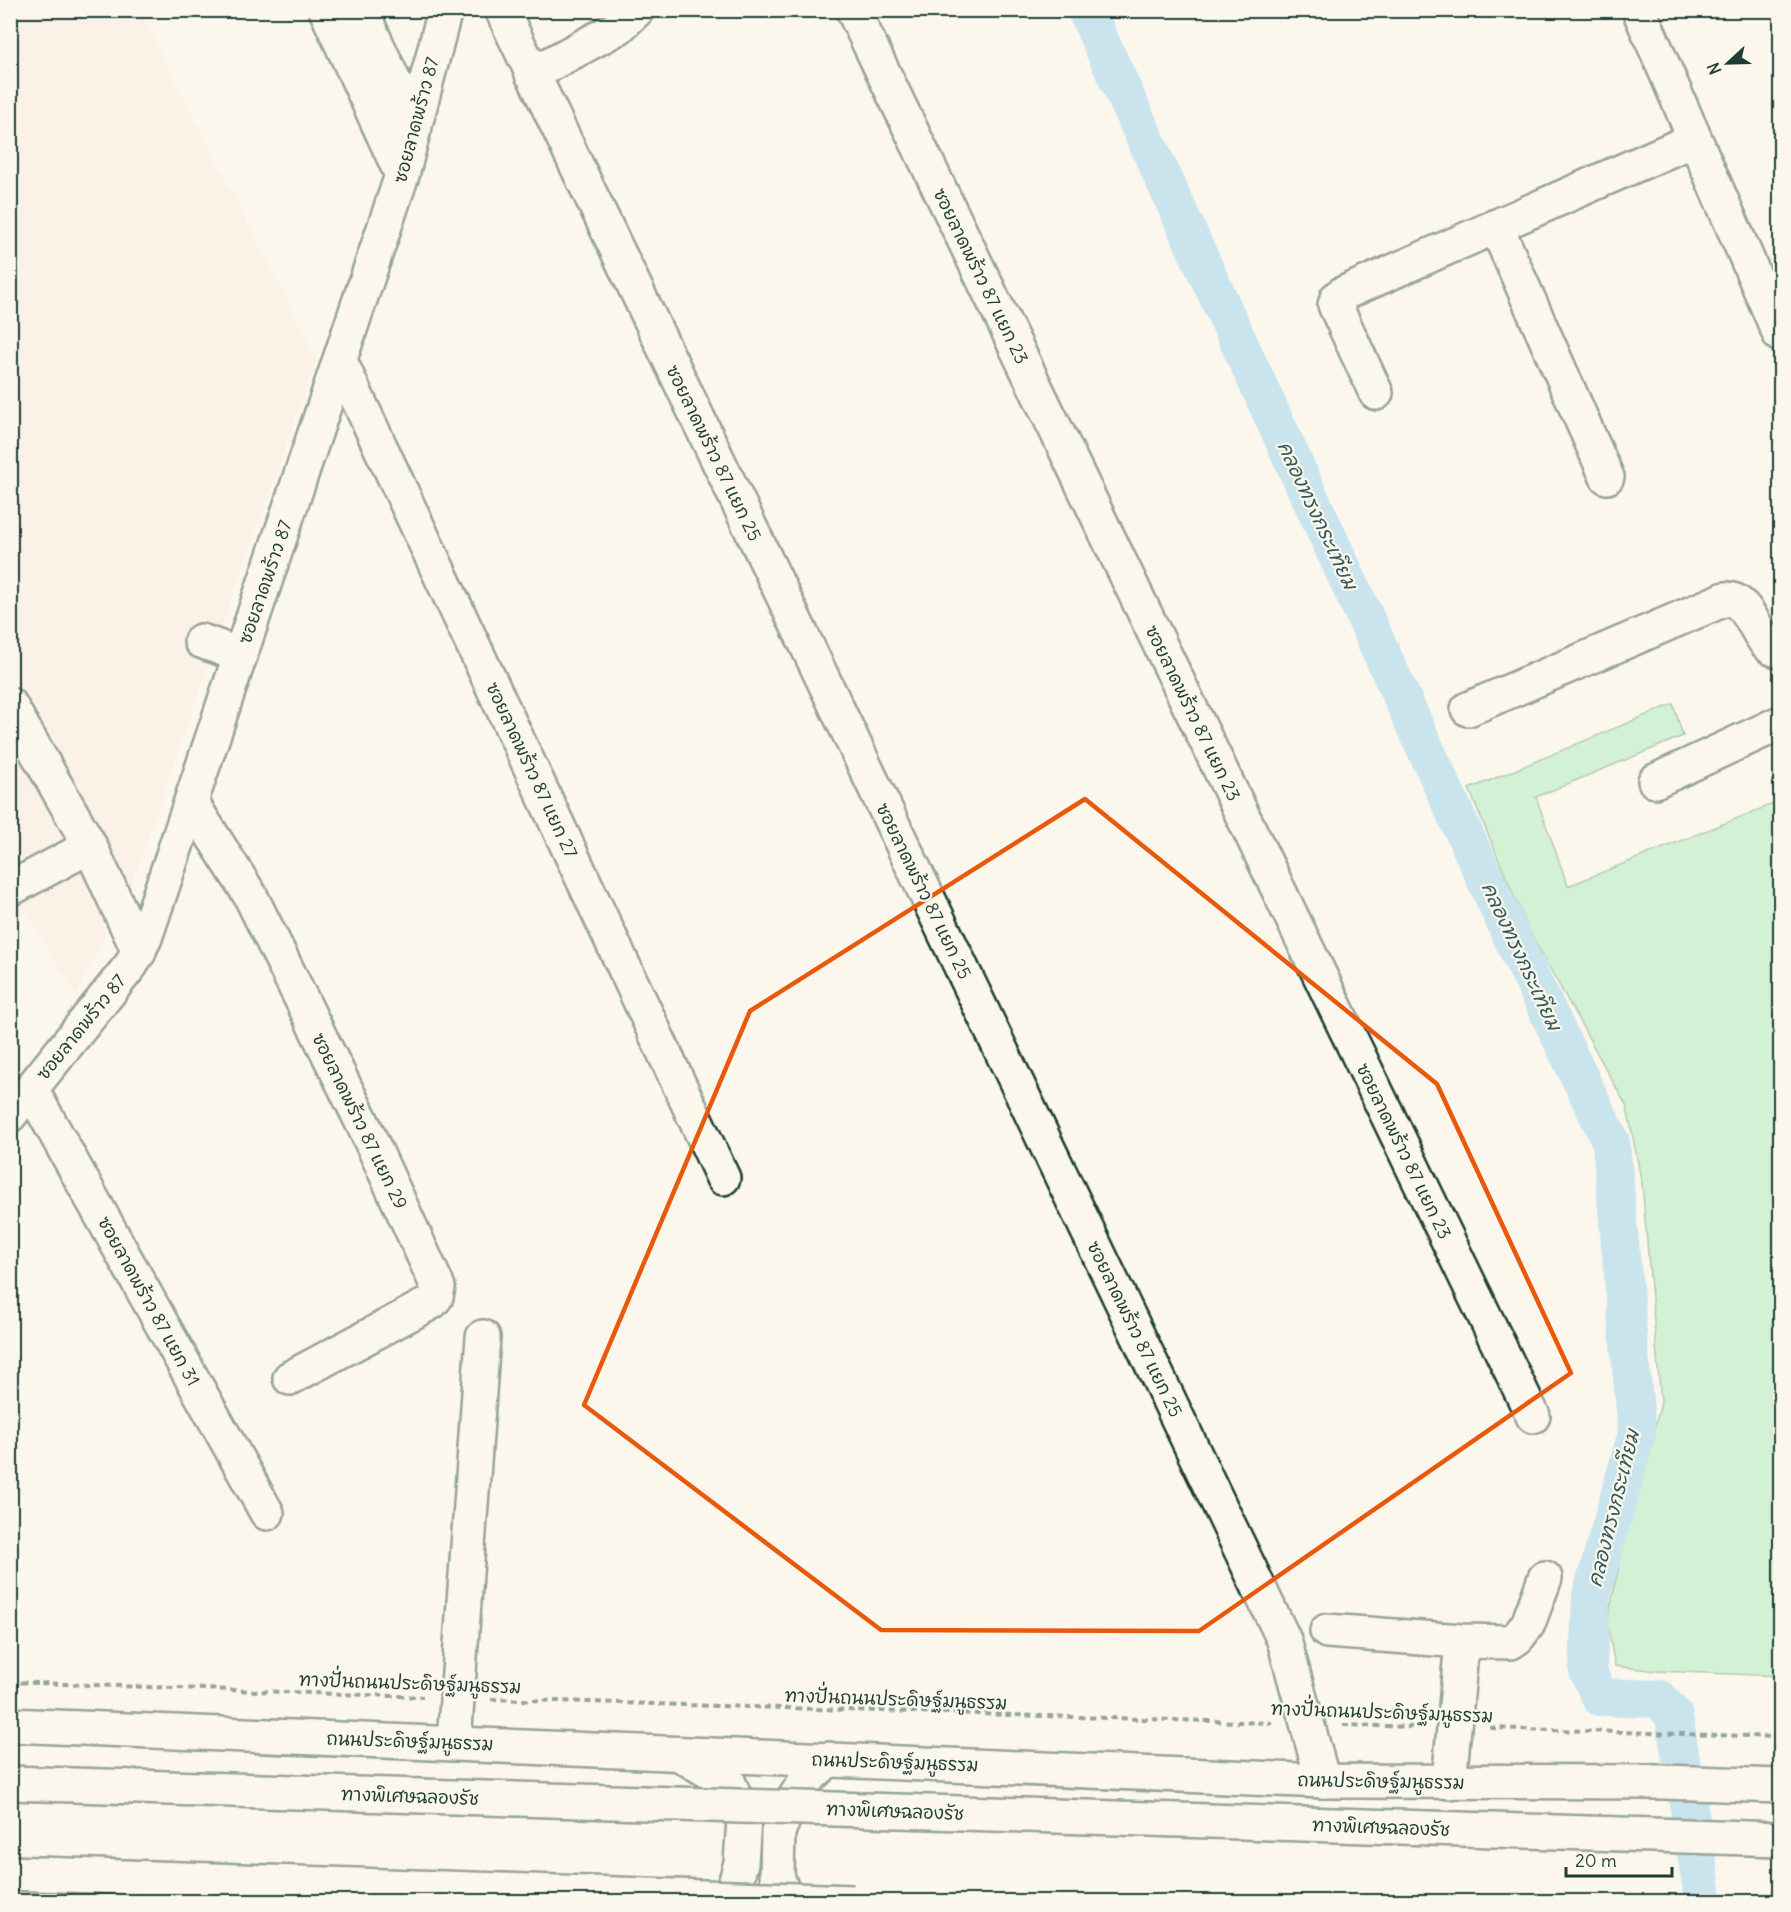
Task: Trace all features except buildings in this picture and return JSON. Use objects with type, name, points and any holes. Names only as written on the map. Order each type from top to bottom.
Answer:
[{"type":"main road","points":[[326,10],[402,175]]},
{"type":"main road","points":[[361,10],[415,127]]},
{"type":"main road","name":"ซอยลาดพร้าว 87","points":[[10,1115],[131,964],[145,938],[402,175],[445,10]]},
{"type":"main road","name":"ซอยลาดพร้าว 87 แยก 25","points":[[502,10],[1284,1640],[1323,1781]]},
{"type":"main road","points":[[532,74],[619,27],[637,10]]},
{"type":"main road","name":"ซอยลาดพร้าว 87 แยก 23","points":[[853,10],[1533,1416]]},
{"type":"main road","points":[[1639,10],[1780,335]]},
{"type":"main road","points":[[1376,393],[1335,305],[1337,298],[1352,289],[1695,139]]},
{"type":"main road","points":[[1496,226],[1607,477]]},
{"type":"main road","name":"ซอยลาดพร้าว 87 แยก 27","points":[[340,361],[723,1179]]},
{"type":"main road","points":[[1468,709],[1725,599],[1738,603],[1759,629],[1768,647],[1773,651],[1780,650]]},
{"type":"main road","points":[[201,641],[240,655]]},
{"type":"main road","points":[[10,705],[90,846],[139,952]]},
{"type":"main road","points":[[1655,781],[1780,723]]},
{"type":"main road","name":"ซอยลาดพร้าว 87 แยก 29","points":[[191,802],[250,895],[365,1128],[438,1287],[436,1297],[432,1302],[290,1378]]},
{"type":"main road","points":[[10,888],[90,846]]},
{"type":"main road","name":"ซอยลาดพร้าว 87 แยก 31","points":[[32,1089],[267,1513]]},
{"type":"main road","points":[[454,1742],[459,1698],[483,1337]]},
{"type":"main road","points":[[1327,1631],[1462,1641],[1511,1642],[1528,1624],[1545,1578]]},
{"type":"main road","points":[[1449,1782],[1462,1641]]},
{"type":"main road","name":"ถนนประดิษฐ์มนูธรรม","points":[[10,1725],[454,1742],[1323,1781],[1664,1782],[1780,1786]]},
{"type":"main road","points":[[677,1753],[729,1783],[744,1819],[741,1863],[730,1902]]},
{"type":"main road","points":[[786,1902],[777,1875],[778,1832],[788,1809],[806,1780],[829,1759]]},
{"type":"main road","name":"ทางพิเศษฉลองรัช","points":[[10,1783],[1780,1839]]},
{"type":"main road","points":[[10,1873],[853,1902]]},
{"type":"path","name":"ทางปั่นถนนประดิษฐ์มนูธรรม","points":[[10,1682],[459,1698],[1780,1737]]},
{"type":"highlighted area","points":[[1085,799],[1437,1084],[1571,1373],[1199,1631],[881,1630],[584,1405],[750,1011]]},
{"type":"shaded area","points":[[11,11],[140,11],[317,358],[133,880],[76,995],[26,912],[11,920]]},
{"type":"green space","points":[[1673,704],[1683,736],[1536,797],[1568,886],[1780,801],[1780,1676],[1657,1671],[1615,1666],[1607,1623],[1622,1551],[1661,1403],[1642,1184],[1627,1107],[1528,929],[1469,789]]},
{"type":"waterway","name":"คลองทรงกระเทียม","points":[[1086,10],[1516,946],[1611,1142],[1637,1433],[1591,1596],[1588,1671],[1600,1697],[1660,1699],[1674,1716],[1704,1902]]}]
